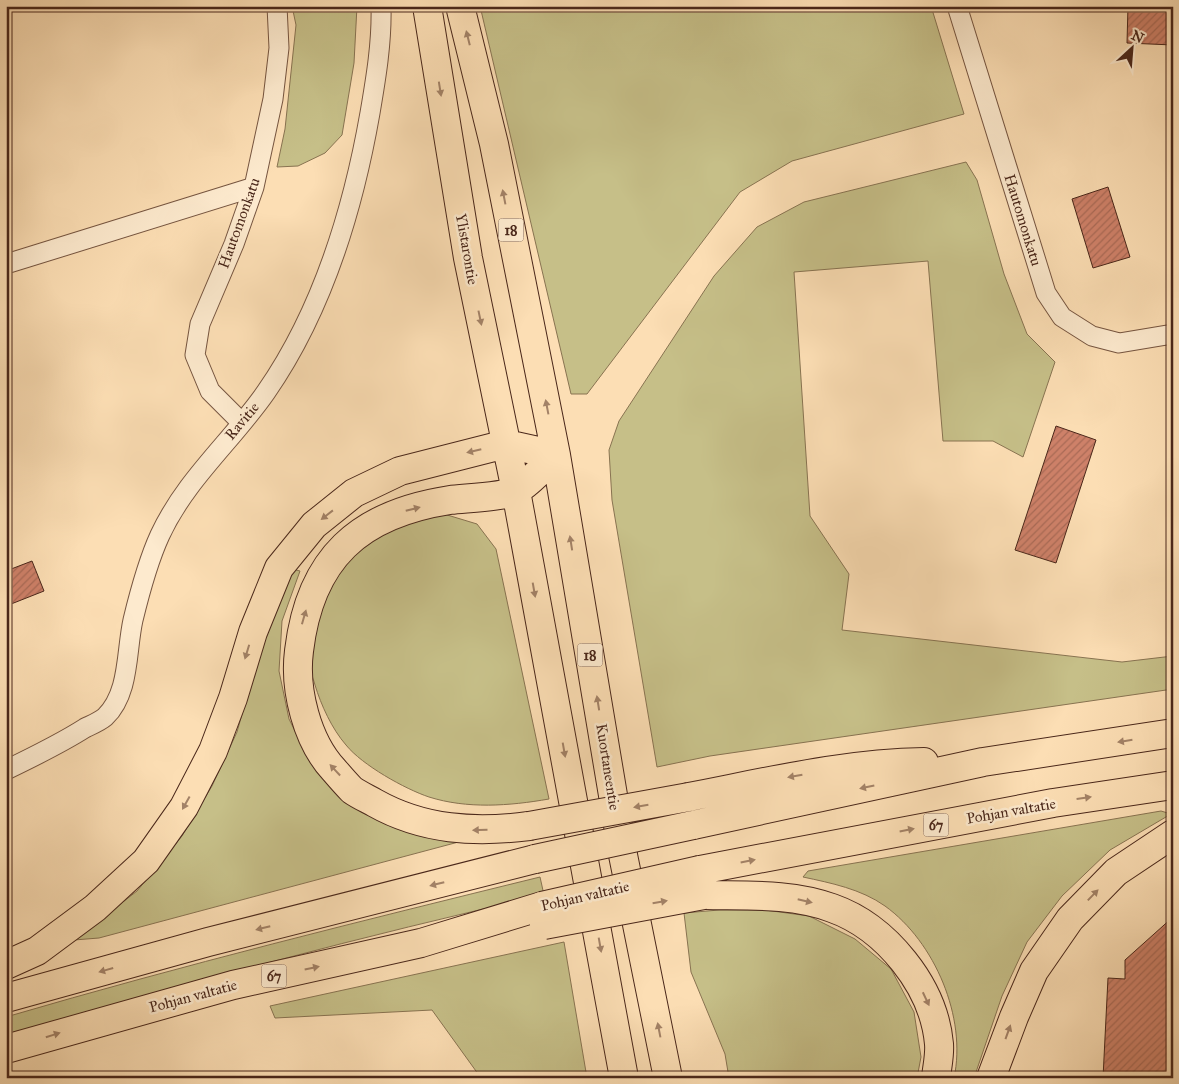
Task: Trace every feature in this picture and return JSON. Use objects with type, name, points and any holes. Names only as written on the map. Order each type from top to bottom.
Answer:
[{"type":"highway","name":"Ylistarontie","points":[[427,6],[468,258],[516,491]]},
{"type":"highway","name":"18","points":[[460,6],[494,144],[556,455]]},
{"type":"highway","points":[[6,965],[37,951],[96,908],[146,861],[184,807],[213,751],[233,698],[253,632],[279,568],[314,525],[354,493],[400,471],[506,444],[556,455]]},
{"type":"highway","points":[[556,455],[516,491],[447,500],[405,511],[364,528],[335,554],[314,587],[302,623],[297,665],[300,701],[311,731],[328,764],[354,791],[389,810],[432,825],[474,830],[529,826],[798,775],[879,763],[983,762]]},
{"type":"highway","name":"Kuortaneentie","points":[[556,455],[623,855],[668,1078]]},
{"type":"highway","points":[[516,491],[624,1078]]},
{"type":"highway","points":[[6,998],[208,942],[535,859],[983,762],[1173,733]]},
{"type":"highway","name":"Pohjan valtatie","points":[[6,1049],[233,985],[543,915],[702,883],[1053,803],[1173,785]]},
{"type":"highway","points":[[991,1078],[1014,1016],[1034,971],[1070,919],[1116,872],[1173,834]]},
{"type":"highway","points":[[702,883],[784,897],[832,908],[874,931],[907,963],[928,1001],[939,1044],[936,1078]]},
{"type":"street","name":"Hautomonkatu","points":[[241,422],[210,391],[195,355],[200,324],[234,244],[254,187],[273,99],[279,48],[277,6]]},
{"type":"street","name":"Ravitie","points":[[6,770],[71,737],[105,717],[118,696],[126,674],[132,623],[142,584],[160,535],[181,496],[266,392],[299,339],[328,273],[347,213],[364,149],[376,73],[381,6]]},
{"type":"street","name":"Hautomonkatu","points":[[957,6],[1046,293],[1062,317],[1092,336],[1119,343],[1173,334]]},
{"type":"street","points":[[6,264],[254,187]]},
{"type":"shaded area","points":[[292,6],[357,6],[354,63],[342,135],[325,153],[298,166],[277,167],[285,129],[296,25]]},
{"type":"shaded area","points":[[480,6],[931,6],[964,114],[792,161],[740,192],[587,394],[571,394]]},
{"type":"shaded area","points":[[966,162],[977,180],[1004,274],[1027,334],[1055,362],[1023,457],[993,441],[943,441],[928,261],[794,272],[810,516],[849,574],[842,630],[1122,662],[1173,656],[1173,689],[710,756],[657,767],[612,500],[609,450],[619,421],[714,276],[757,227],[804,202]]},
{"type":"shaded area","points":[[444,514],[477,524],[496,549],[549,799],[503,805],[473,805],[443,801],[408,788],[384,776],[353,753],[341,739],[332,724],[317,693],[308,663],[309,643],[317,610],[332,579],[353,552],[373,536],[403,524]]},
{"type":"shaded area","points":[[292,569],[300,571],[282,621],[279,671],[289,719],[310,761],[334,787],[466,840],[99,938],[74,940],[137,891],[182,836],[212,786],[237,732],[270,614]]},
{"type":"shaded area","points":[[1161,811],[1171,814],[1110,850],[1062,896],[1027,942],[1002,996],[974,1078],[954,1078],[957,1055],[956,1031],[951,1007],[943,983],[932,960],[919,940],[903,921],[885,906],[866,895],[845,887],[803,877],[808,871]]},
{"type":"shaded area","points":[[540,877],[544,895],[274,961],[6,1038],[6,1017],[206,961]]},
{"type":"shaded area","points":[[719,910],[765,910],[809,916],[855,939],[891,969],[914,1012],[921,1057],[917,1078],[729,1078],[725,1054],[691,972],[684,913]]},
{"type":"shaded area","points":[[564,942],[587,1078],[481,1078],[432,1010],[275,1018],[270,1006]]},
{"type":"building","points":[[1128,6],[1173,6],[1173,45],[1127,43]]},
{"type":"building","points":[[1108,187],[1130,257],[1093,268],[1072,199]]},
{"type":"building","points":[[1056,426],[1096,440],[1056,563],[1015,550]]},
{"type":"building","points":[[32,561],[44,591],[6,606],[6,571]]},
{"type":"building","points":[[1173,917],[1173,1078],[1103,1078],[1108,978],[1125,979],[1125,960]]}]
